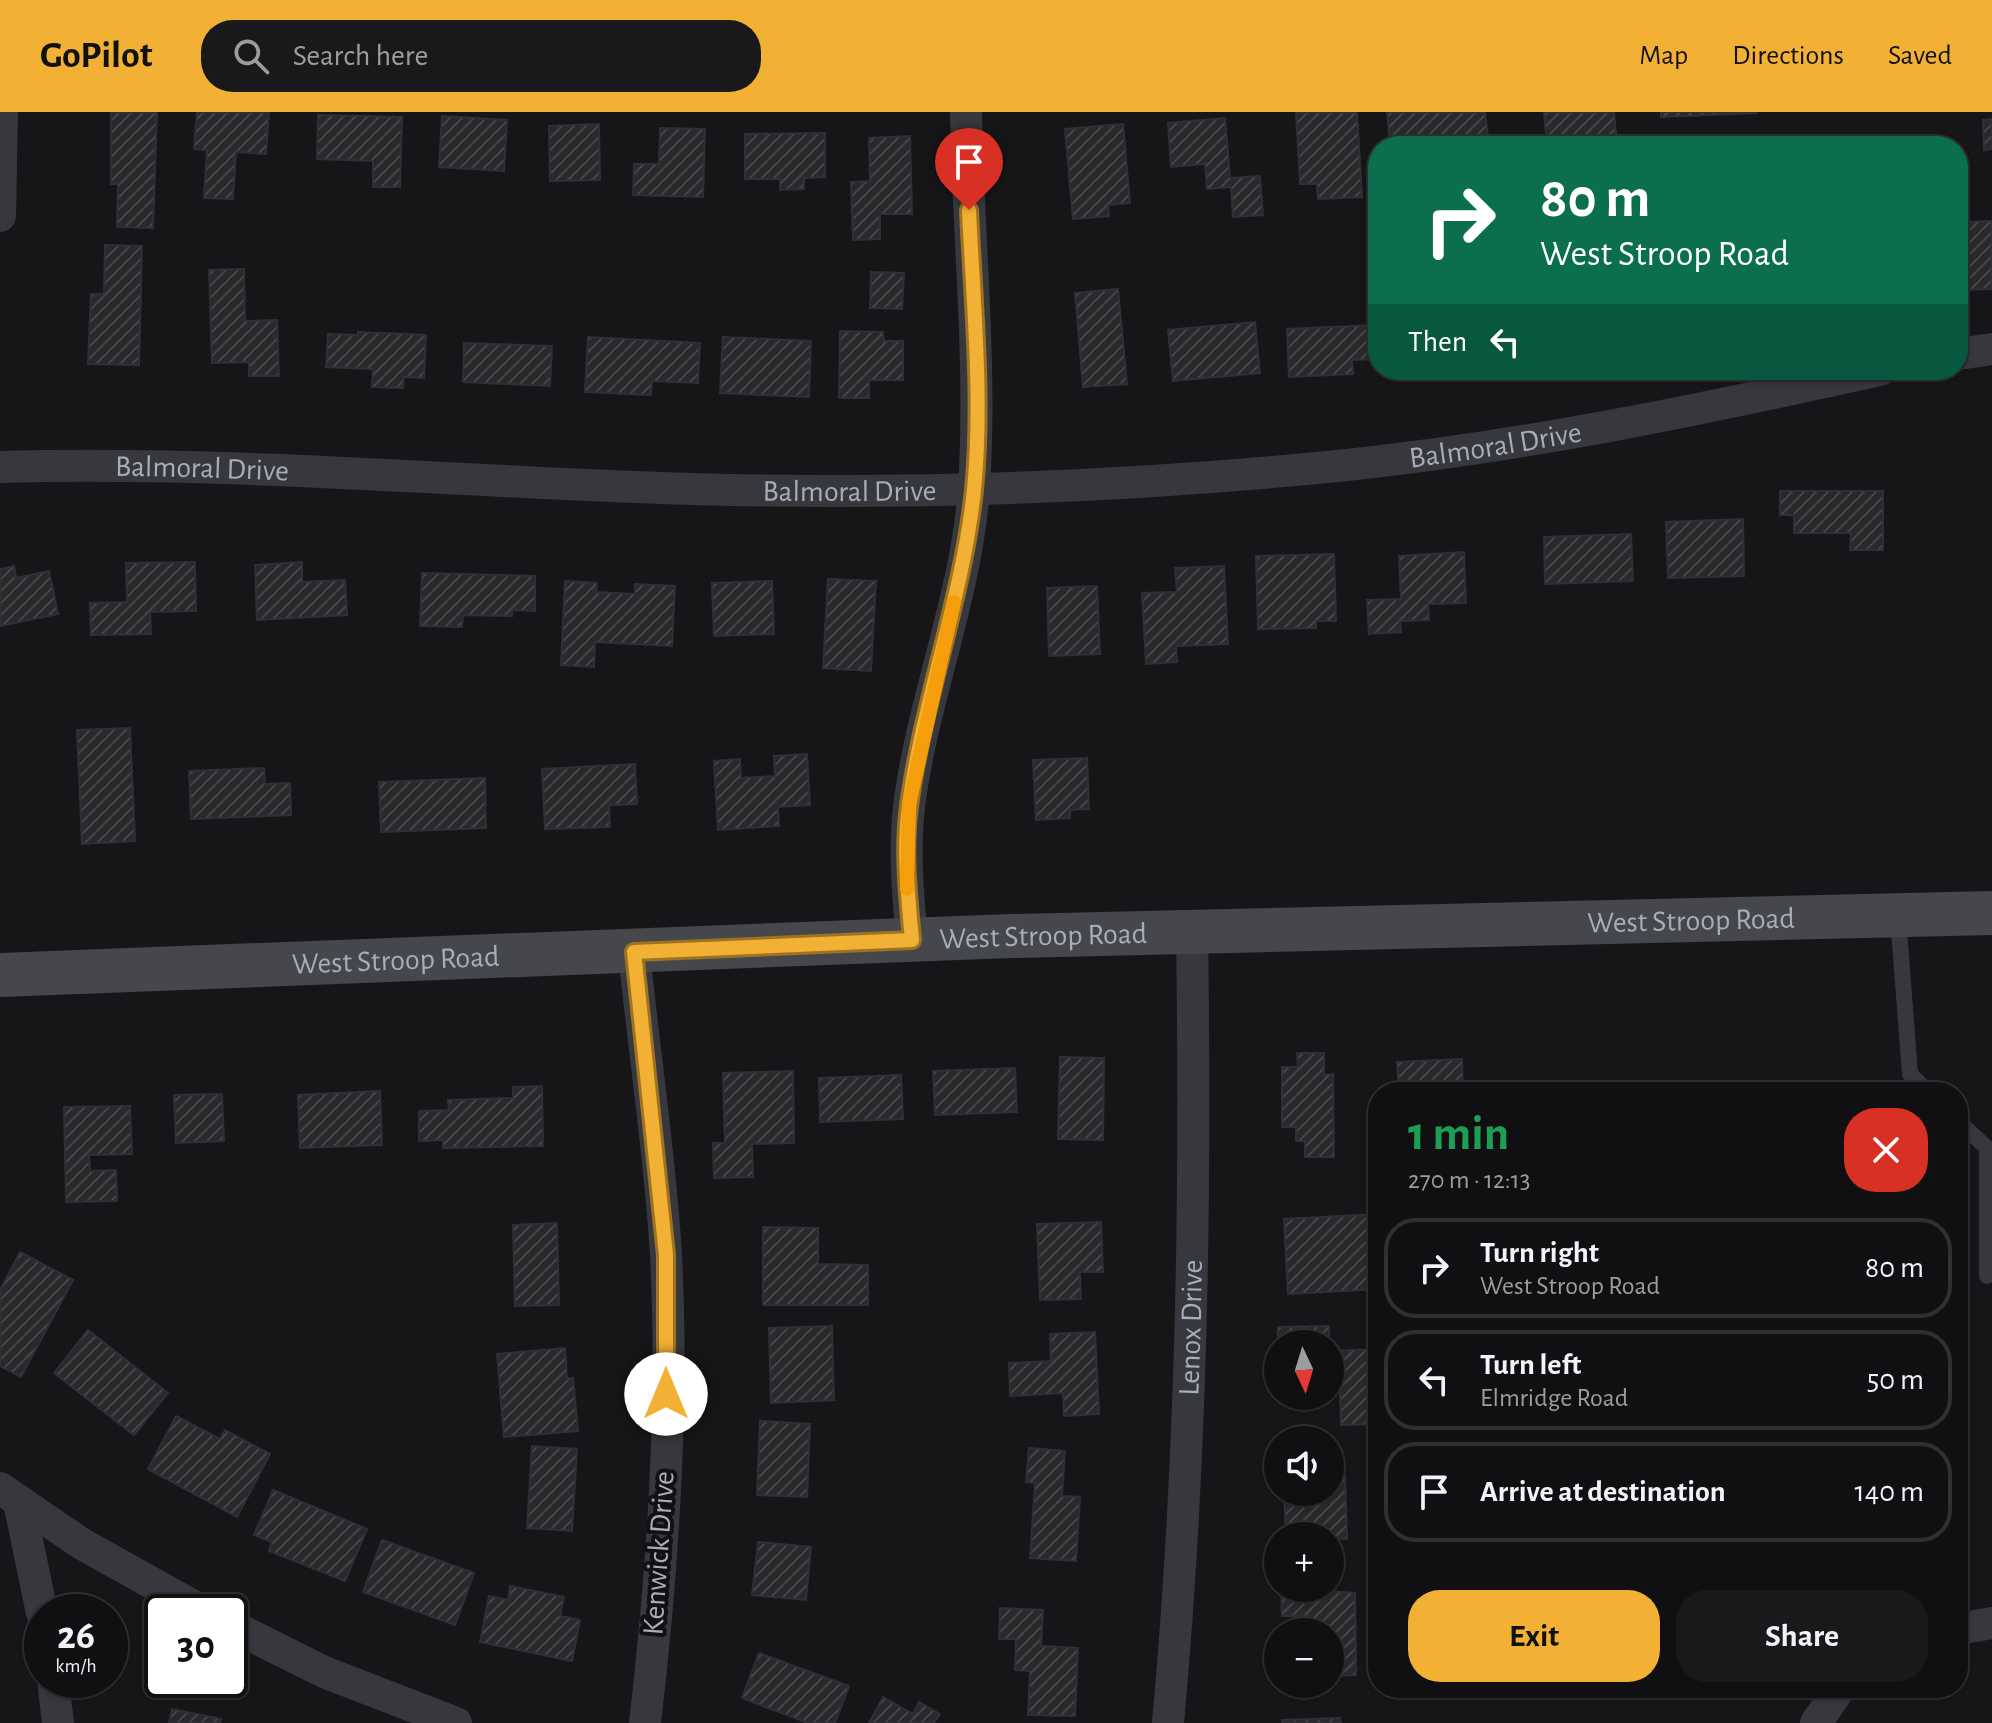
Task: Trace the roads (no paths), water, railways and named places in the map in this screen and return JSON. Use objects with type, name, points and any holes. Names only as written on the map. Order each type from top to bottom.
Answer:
[{"type":"main road","name":"West Stroop Road","points":[[0,975],[912,940],[1992,913]]},
{"type":"street","points":[[0,216],[2,112]]},
{"type":"street","points":[[912,940],[905,867],[909,805],[956,592],[974,489],[974,322],[966,112]]},
{"type":"street","points":[[1968,353],[1992,349]]},
{"type":"street","name":"Balmoral Drive","points":[[0,467],[266,468],[731,490],[974,489],[1142,482],[1427,455],[1701,410],[1835,380]]},
{"type":"street","name":"Lenox Drive","points":[[1168,1723],[1186,1440],[1196,1163],[1192,933]]},
{"type":"street","name":"Kenwick Drive","points":[[634,952],[666,1255],[665,1437],[658,1591],[645,1723]]},
{"type":"street","points":[[9,1495],[82,1544],[172,1594]]},
{"type":"street","points":[[9,1495],[37,1594]]},
{"type":"street","points":[[1968,1627],[1992,1623]]},
{"type":"street","points":[[248,1634],[324,1672],[456,1723]]},
{"type":"street","points":[[55,1698],[58,1723]]},
{"type":"street","points":[[1816,1723],[1833,1698]]},
{"type":"lane","points":[[1898,915],[1910,1074],[1918,1082]]},
{"type":"lane","points":[[1968,1130],[1987,1148],[1987,1276]]}]
